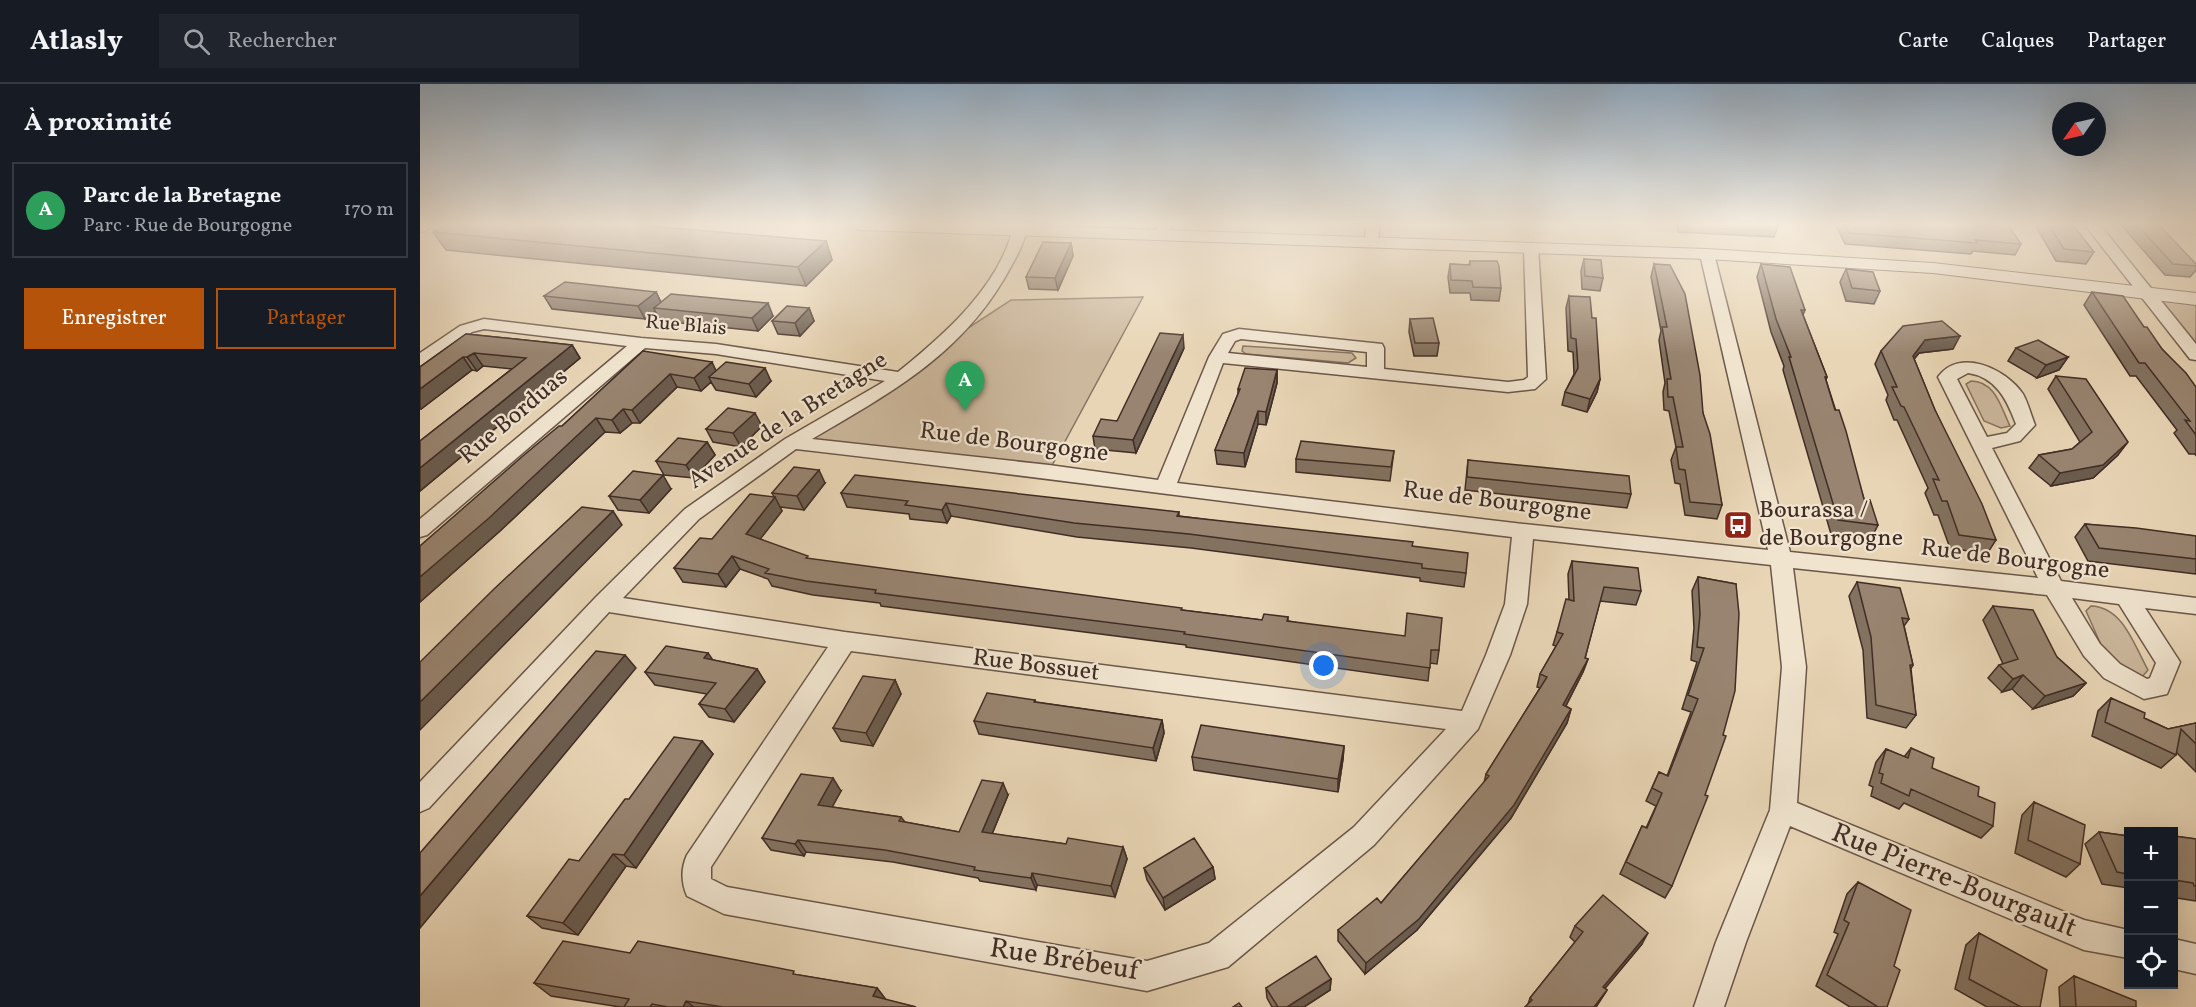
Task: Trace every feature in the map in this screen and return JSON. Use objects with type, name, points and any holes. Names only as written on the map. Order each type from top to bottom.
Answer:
[{"type":"street","name":"Avenue de la Bretagne","points":[[420,800],[604,603],[692,514],[792,443],[902,378],[949,339],[984,299],[1003,268]]},
{"type":"street","points":[[1217,357],[1508,387],[1529,385],[1537,379],[1532,268]]},
{"type":"street","points":[[1709,1007],[1731,942],[1783,810],[1794,667],[1781,560],[1710,268]]},
{"type":"street","points":[[1935,268],[2196,299]]},
{"type":"street","points":[[2127,268],[2196,355]]},
{"type":"street","name":"Rue Blais","points":[[420,361],[466,329],[484,324],[641,343],[716,349],[902,378]]},
{"type":"street","points":[[1165,488],[1217,357],[1229,338],[1239,334],[1376,348],[1375,372]]},
{"type":"street","name":"Rue Borduas","points":[[420,530],[641,343]]},
{"type":"street","points":[[1983,444],[2013,436],[2026,425],[2015,396],[1997,378],[1979,369],[1965,367],[1947,377],[1983,444],[2054,588],[2092,650],[2112,671],[2144,688],[2159,687],[2168,662],[2127,599]]},
{"type":"street","name":"Rue de Bourgogne","points":[[792,443],[1049,471],[1165,488],[1523,531],[2054,588],[2196,606]]},
{"type":"street","name":"Rue Brébeuf","points":[[845,641],[697,864],[697,886],[724,900],[1147,976],[1217,956],[1364,836],[1468,722],[1498,656],[1516,604],[1523,531]]},
{"type":"street","name":"Rue Bossuet","points":[[604,603],[845,641],[1468,722]]},
{"type":"street","name":"Rue Pierre-Bourgault","points":[[1783,810],[2084,935],[2124,943]]},
{"type":"street","points":[[2178,955],[2196,959]]},
{"type":"shaded area","points":[[2152,295],[2196,302],[2196,350]]},
{"type":"shaded area","points":[[1143,297],[1049,471],[792,443],[1011,300]]},
{"type":"shaded area","points":[[1243,346],[1352,353],[1356,358],[1348,363],[1246,354],[1242,351]]},
{"type":"shaded area","points":[[1971,381],[1986,385],[1992,390],[2010,426],[2001,428],[1984,421],[1966,384]]},
{"type":"shaded area","points":[[2091,606],[2111,613],[2126,629],[2148,670],[2141,678],[2109,663],[2086,611]]},
{"type":"building","points":[[1030,268],[1060,268],[1055,278],[1026,277]]},
{"type":"building","points":[[1450,268],[1499,268],[1501,288],[1473,287],[1472,281],[1451,280]]},
{"type":"building","points":[[1585,268],[1602,268],[1603,278],[1585,276]]},
{"type":"building","points":[[1655,268],[1672,268],[1685,294],[1700,375],[1703,413],[1710,434],[1722,505],[1690,502],[1685,470],[1679,469],[1676,447],[1683,447],[1673,397],[1668,397],[1667,379],[1671,379],[1662,327],[1667,327]]},
{"type":"building","points":[[1762,268],[1790,268],[1805,310],[1801,310],[1827,377],[1825,377],[1835,410],[1839,410],[1846,431],[1864,499],[1870,500],[1878,525],[1838,520],[1789,357],[1791,357],[1776,319]]},
{"type":"building","points":[[1846,269],[1873,272],[1880,291],[1852,288]]},
{"type":"building","points":[[565,282],[656,292],[638,306],[544,296]]},
{"type":"building","points":[[2092,292],[2123,296],[2162,349],[2186,373],[2196,387],[2196,435],[2185,420],[2190,421],[2145,363],[2139,363]]},
{"type":"building","points":[[671,294],[768,303],[752,318],[654,308]]},
{"type":"building","points":[[1569,296],[1590,297],[1592,318],[1596,318],[1600,379],[1590,399],[1565,392],[1578,368],[1576,339],[1571,338]]},
{"type":"building","points":[[787,306],[809,308],[795,323],[772,321]]},
{"type":"building","points":[[1433,318],[1439,343],[1415,343],[1410,319]]},
{"type":"building","points":[[1942,321],[1960,336],[1925,340],[1913,356],[1935,410],[1982,504],[1996,540],[1959,535],[1947,501],[1942,501],[1933,479],[1939,480],[1892,387],[1897,387],[1881,351],[1903,326]]},
{"type":"building","points":[[1160,333],[1183,335],[1133,440],[1093,436],[1101,419],[1117,421]]},
{"type":"building","points":[[466,334],[572,345],[420,468],[420,441],[526,358],[474,353],[463,357],[420,389],[420,367]]},
{"type":"building","points":[[2038,340],[2068,357],[2046,365],[2016,348]]},
{"type":"building","points":[[643,351],[712,362],[694,378],[670,374],[632,410],[623,409],[612,420],[596,418],[489,518],[420,577],[420,546],[524,455],[559,426],[562,426]]},
{"type":"building","points":[[726,362],[765,368],[749,384],[709,377]]},
{"type":"building","points":[[1245,368],[1277,370],[1266,412],[1258,411],[1244,453],[1215,450],[1240,389],[1238,389]]},
{"type":"building","points":[[2056,376],[2086,379],[2128,442],[2103,465],[2060,473],[2039,455],[2072,449],[2092,432]]},
{"type":"building","points":[[728,408],[755,413],[733,433],[706,429]]},
{"type":"building","points":[[678,438],[707,442],[686,465],[656,461]]},
{"type":"building","points":[[1301,441],[1394,451],[1391,467],[1296,459]]},
{"type":"building","points":[[1468,460],[1629,476],[1631,494],[1467,477]]},
{"type":"building","points":[[794,467],[819,470],[797,496],[772,493]]},
{"type":"building","points":[[633,471],[663,475],[640,500],[609,496]]},
{"type":"building","points":[[855,475],[1179,512],[1177,516],[1413,542],[1412,546],[1468,553],[1466,573],[1422,568],[1422,564],[1189,534],[1074,523],[946,503],[942,510],[905,505],[908,501],[841,493]]},
{"type":"building","points":[[750,494],[775,497],[746,534],[808,556],[806,558],[1262,620],[1264,614],[1288,617],[1287,621],[1405,636],[1407,613],[1442,618],[1439,650],[1431,650],[1430,668],[1184,634],[1185,632],[875,593],[876,590],[765,573],[769,569],[732,556],[718,574],[674,568],[700,538],[712,539]]},
{"type":"building","points":[[582,507],[613,511],[420,702],[420,662]]},
{"type":"building","points":[[2085,524],[2196,536],[2196,559],[2099,548]]},
{"type":"building","points":[[1572,561],[1638,568],[1641,591],[1604,587],[1585,658],[1588,659],[1563,705],[1571,709],[1514,805],[1419,919],[1366,963],[1338,930],[1377,898],[1381,903],[1489,776],[1486,774],[1547,677],[1540,674],[1563,634],[1557,632],[1566,599],[1574,601]]},
{"type":"building","points":[[1698,577],[1736,584],[1739,614],[1735,691],[1723,735],[1726,736],[1705,795],[1708,796],[1672,886],[1626,862],[1642,826],[1647,828],[1662,793],[1652,788],[1659,772],[1668,776],[1698,699],[1688,695],[1704,648],[1697,647],[1700,614]]},
{"type":"building","points":[[1857,582],[1900,588],[1909,619],[1902,618],[1913,665],[1910,665],[1916,715],[1876,705],[1871,637]]},
{"type":"building","points":[[1993,606],[2033,610],[2057,657],[2086,683],[2045,696],[2023,675],[2013,679],[1999,665],[2018,659]]},
{"type":"building","points":[[666,646],[708,653],[704,658],[757,669],[725,709],[699,704],[716,683],[645,672]]},
{"type":"building","points":[[596,651],[625,655],[420,896],[420,853]]},
{"type":"building","points":[[863,676],[895,680],[866,733],[833,728]]},
{"type":"building","points":[[987,693],[1162,720],[1153,748],[974,721]]},
{"type":"building","points":[[2111,698],[2145,713],[2144,718],[2168,729],[2196,723],[2196,744],[2181,729],[2176,755],[2105,722]]},
{"type":"building","points":[[1201,725],[1344,746],[1338,779],[1192,757]]},
{"type":"building","points":[[674,737],[702,741],[624,855],[613,854],[563,923],[527,916],[569,859],[579,861],[625,799],[629,799]]},
{"type":"building","points":[[1911,748],[1934,758],[1932,768],[1979,787],[1978,796],[1995,803],[1993,826],[1911,789],[1909,796],[1881,783],[1883,774],[1879,773],[1886,749],[1908,758]]},
{"type":"building","points":[[801,774],[833,778],[818,805],[901,817],[899,821],[959,832],[982,780],[1003,783],[982,832],[1066,844],[1068,838],[1123,847],[1111,886],[1032,873],[1031,878],[974,870],[975,867],[885,850],[798,840],[795,844],[762,838]]},
{"type":"building","points":[[2034,802],[2085,825],[2080,864],[2028,840]]},
{"type":"building","points":[[2099,832],[2124,835],[2124,873],[2117,872]]},
{"type":"building","points":[[2178,837],[2196,839],[2196,886],[2193,883],[2178,881]]},
{"type":"building","points":[[1194,838],[1213,867],[1163,898],[1144,868]]},
{"type":"building","points":[[1858,882],[1911,910],[1894,966],[1900,970],[1887,1007],[1878,1007],[1827,975],[1849,923],[1844,920]]},
{"type":"building","points":[[1603,895],[1648,933],[1603,987],[1607,990],[1594,1007],[1525,1007],[1583,932],[1575,926]]},
{"type":"building","points":[[1979,933],[2047,970],[2040,1007],[2021,1007],[1969,979]]},
{"type":"building","points":[[563,941],[630,953],[638,941],[794,971],[793,974],[877,988],[873,996],[916,1007],[723,1007],[686,1001],[683,1007],[652,1004],[650,1007],[624,1007],[629,999],[534,983]]},
{"type":"building","points":[[1316,956],[1331,979],[1287,1007],[1278,1007],[1266,988]]},
{"type":"building","points":[[2074,976],[2136,1001],[2136,1007],[2076,1007]]},
{"type":"place","name":"Parc de la Bretagne","points":[[965,411]]},
{"type":"place","name":"Bourassa / de Bourgogne","points":[[1738,525]]}]
